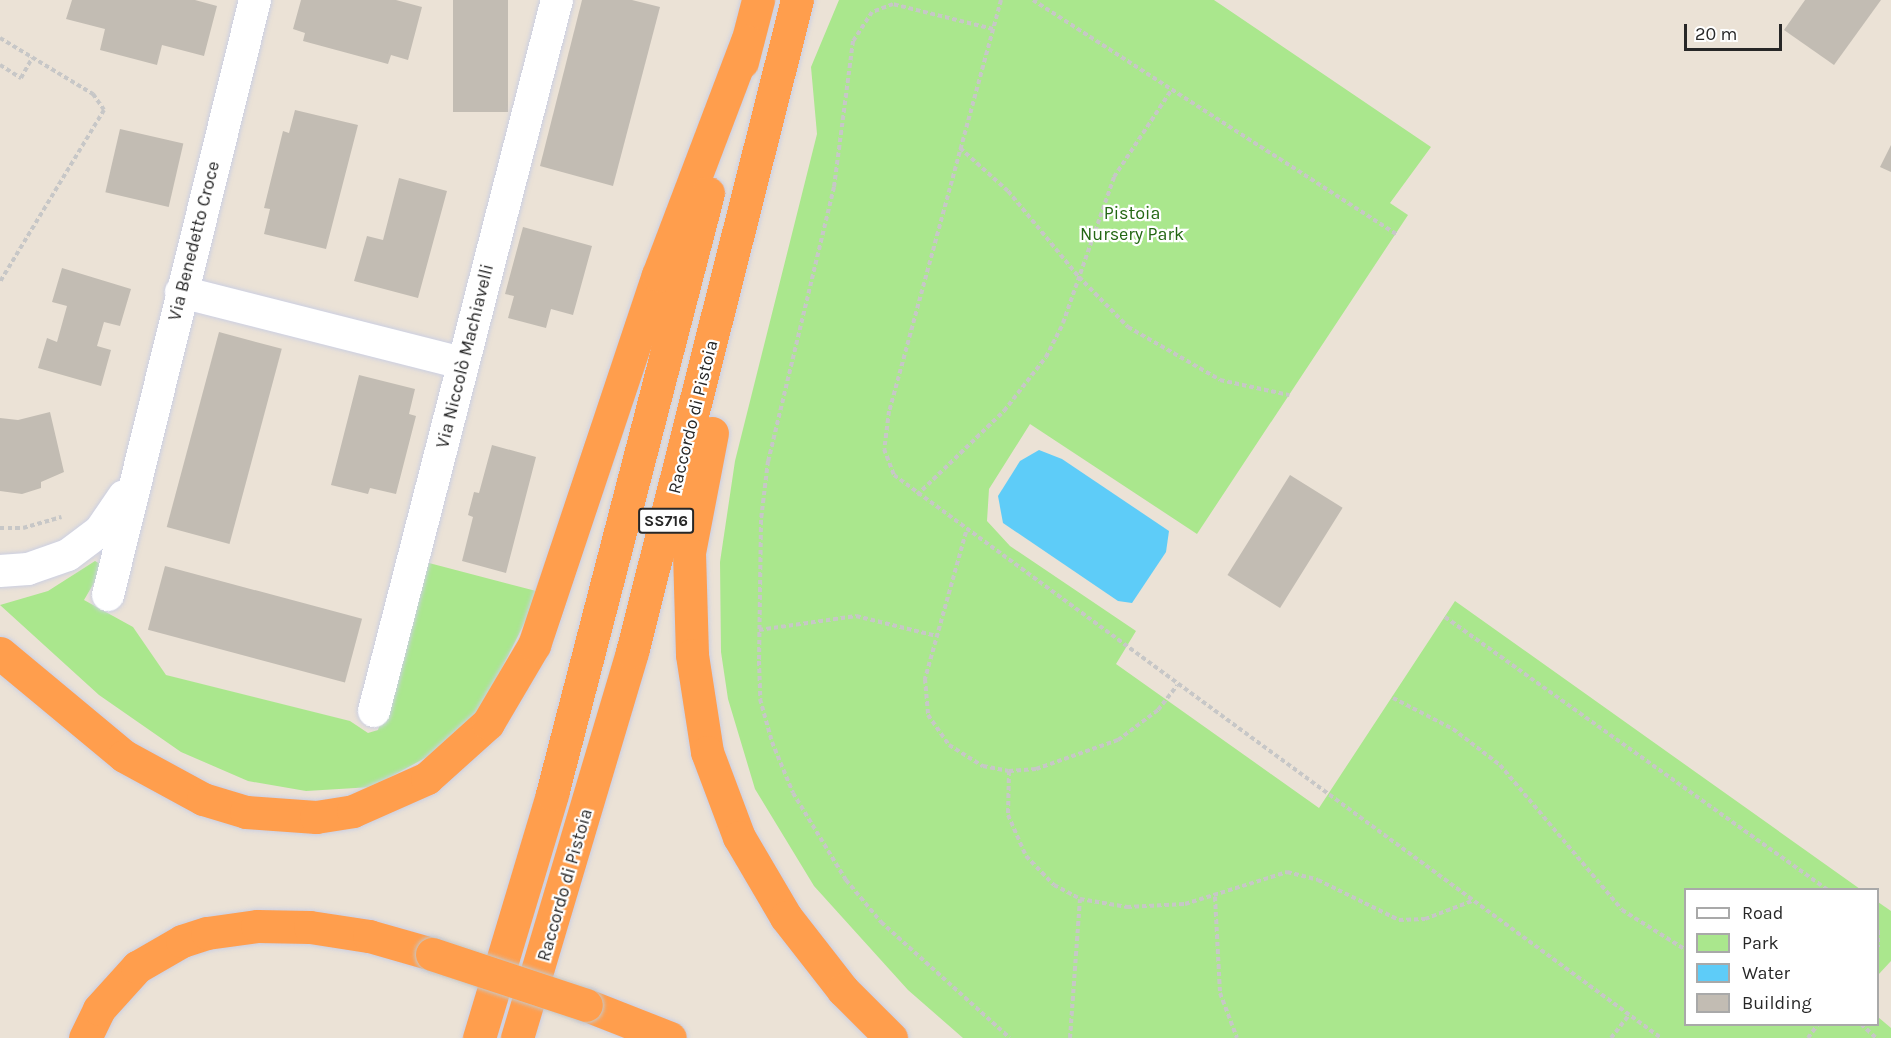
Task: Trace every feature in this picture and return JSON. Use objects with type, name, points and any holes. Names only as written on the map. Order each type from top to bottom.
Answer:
[{"type":"highway","name":"SS716","points":[[478,1038],[521,898],[758,0]]},
{"type":"highway","name":"Raccordo di Pistoia","points":[[518,1038],[632,652],[797,0]]},
{"type":"highway","points":[[0,652],[124,756],[203,799],[246,812],[316,817],[353,811],[394,796],[435,771],[488,723],[534,645],[658,275],[747,41]]},
{"type":"highway","points":[[723,298],[719,398],[689,553],[692,655],[707,752],[739,837],[786,917],[843,990],[891,1038]]},
{"type":"highway","points":[[460,1038],[521,898]]},
{"type":"highway","points":[[85,1038],[99,1009],[137,967],[182,941],[207,933],[257,926],[310,927],[369,936],[432,954],[586,1005],[670,1038]]},
{"type":"street","name":"Via Benedetto Croce","points":[[108,596],[132,483],[255,0]]},
{"type":"street","name":"Via Niccolò Machiavelli","points":[[374,711],[557,0]]},
{"type":"street","points":[[181,292],[462,363]]},
{"type":"street","name":"Via Benedetto Croce","points":[[0,571],[49,563],[86,543],[106,523],[132,483]]},
{"type":"path","points":[[1001,0],[884,434],[887,463],[917,495],[966,532],[1661,1038]]},
{"type":"path","points":[[1033,0],[1396,234]]},
{"type":"path","points":[[993,29],[893,4],[872,12],[853,41],[834,187],[768,461],[761,520],[760,699],[772,742],[821,842],[881,922],[1010,1038]]},
{"type":"path","points":[[0,38],[93,94],[104,110],[0,282]]},
{"type":"path","points":[[0,65],[21,78],[32,58]]},
{"type":"path","points":[[917,495],[1020,392],[1063,323],[1114,177],[1172,89]]},
{"type":"path","points":[[960,147],[1008,191],[1079,277],[1128,327],[1190,366],[1220,380],[1289,395]]},
{"type":"path","points":[[0,528],[41,525],[70,513]]},
{"type":"path","points":[[966,532],[938,636],[925,698],[936,732],[965,757],[1009,771],[1071,760],[1118,740],[1158,710],[1178,686]]},
{"type":"path","points":[[759,630],[806,620],[856,616],[938,636]]},
{"type":"path","points":[[1445,617],[1825,888]]},
{"type":"path","points":[[1393,698],[1452,729],[1500,765],[1622,910],[1684,949]]},
{"type":"path","points":[[1009,771],[1008,815],[1026,856],[1054,885],[1080,898],[1160,907],[1215,897],[1287,872],[1318,880],[1399,920],[1425,919],[1473,901]]},
{"type":"path","points":[[1215,897],[1220,993],[1237,1038]]},
{"type":"path","points":[[1070,1038],[1080,898]]},
{"type":"path","points":[[1611,1038],[1629,1015]]},
{"type":"path","points":[[1863,1026],[1876,1038]]},
{"type":"green space","name":"Pistoia Nursery Park","points":[[839,0],[1214,0],[1431,147],[1390,203],[1408,215],[1197,534],[1030,424],[989,489],[987,521],[1010,546],[1136,631],[1116,664],[1319,808],[1455,601],[1859,888],[1684,888],[1684,1026],[1879,1026],[1879,1018],[1891,1028],[1891,1038],[963,1038],[908,990],[814,886],[755,789],[728,699],[721,652],[720,562],[735,461],[817,134],[811,67]]},
{"type":"green space","points":[[95,561],[104,566],[84,600],[133,627],[166,675],[350,721],[368,733],[378,730],[429,563],[540,592],[483,706],[438,751],[372,787],[306,791],[248,781],[181,752],[99,695],[0,605],[48,591]]},
{"type":"green space","points":[[1879,903],[1891,911],[1891,961],[1879,974]]},
{"type":"water","points":[[1039,450],[1062,459],[1169,531],[1166,552],[1132,603],[1118,601],[1003,523],[998,496],[1020,461]]},
{"type":"building","points":[[72,0],[195,0],[217,6],[204,56],[162,45],[157,65],[100,50],[105,29],[66,19]]},
{"type":"building","points":[[301,0],[396,0],[422,7],[408,60],[391,55],[388,64],[303,41],[305,33],[293,29]]},
{"type":"building","points":[[453,0],[508,0],[508,112],[453,112]]},
{"type":"building","points":[[582,0],[632,0],[660,7],[613,186],[540,166]]},
{"type":"building","points":[[1805,0],[1881,0],[1834,65],[1784,30]]},
{"type":"building","points":[[295,110],[358,125],[326,249],[264,234],[270,209],[264,208],[283,131],[289,133]]},
{"type":"building","points":[[120,129],[183,144],[169,207],[105,192]]},
{"type":"building","points":[[1891,145],[1891,172],[1880,167]]},
{"type":"building","points":[[399,178],[447,191],[418,298],[354,281],[367,236],[383,240]]},
{"type":"building","points":[[523,227],[592,246],[573,315],[551,309],[546,328],[508,318],[514,296],[505,294]]},
{"type":"building","points":[[62,268],[131,289],[120,326],[104,322],[97,346],[111,350],[101,386],[38,368],[47,338],[57,342],[67,306],[52,302]]},
{"type":"building","points":[[219,332],[282,349],[230,544],[167,527]]},
{"type":"building","points":[[359,375],[415,389],[409,414],[416,416],[396,494],[370,488],[368,494],[331,485]]},
{"type":"building","points":[[50,412],[64,472],[41,482],[41,488],[22,494],[0,491],[0,418],[18,420]]},
{"type":"building","points":[[492,445],[536,457],[506,573],[462,561],[473,517],[468,515],[474,492],[479,493]]},
{"type":"building","points":[[1290,475],[1343,508],[1280,608],[1227,575]]},
{"type":"building","points":[[165,566],[362,619],[345,683],[148,630]]}]
